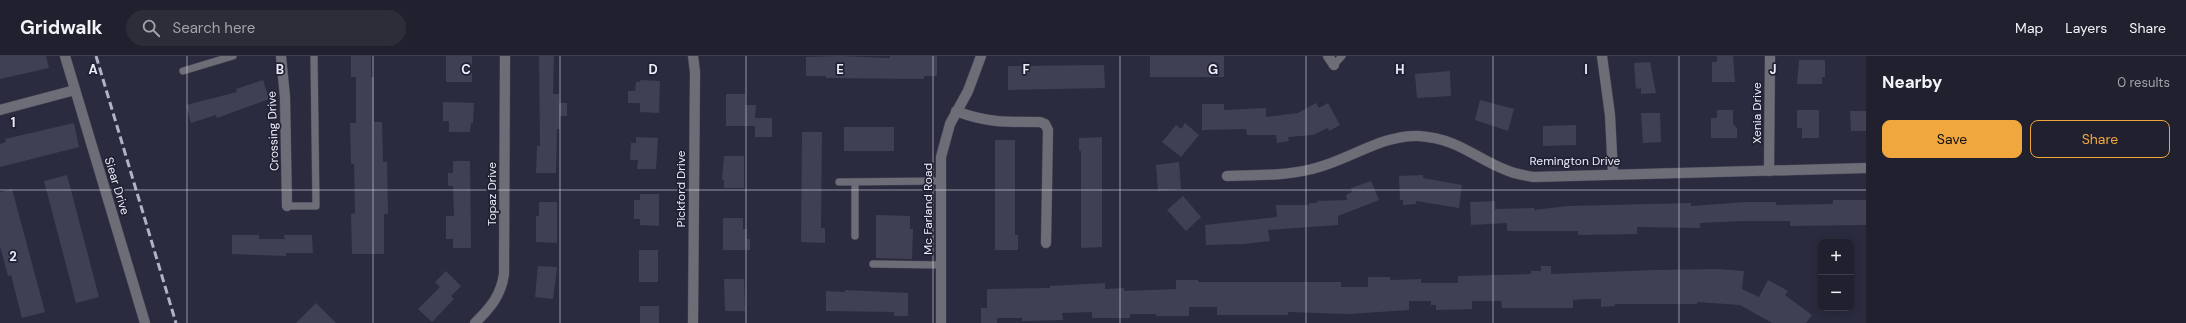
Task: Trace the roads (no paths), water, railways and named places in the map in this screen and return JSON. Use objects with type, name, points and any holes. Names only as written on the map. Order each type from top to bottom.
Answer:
[{"type":"street","name":"Siear Drive","points":[[65,56],[145,323]]},
{"type":"street","name":"Crossing Drive","points":[[281,56],[285,97],[287,206]]},
{"type":"street","name":"Topaz Drive","points":[[475,323],[494,304],[502,287],[504,274],[505,56]]},
{"type":"street","name":"Pickford Drive","points":[[693,56],[695,80],[693,323]]},
{"type":"street","name":"Mc Farland Road","points":[[941,323],[940,181],[942,150],[950,124],[970,85],[981,56]]},
{"type":"street","points":[[1328,56],[1334,65]]},
{"type":"street","points":[[1602,56],[1610,116],[1613,174]]},
{"type":"street","name":"Xenia Drive","points":[[1769,171],[1770,56]]},
{"type":"street","points":[[0,110],[75,90]]},
{"type":"street","points":[[956,111],[976,119],[1002,122],[1040,122],[1045,124],[1048,130],[1046,243]]},
{"type":"street","name":"Remington Drive","points":[[1227,176],[1300,172],[1394,139],[1414,136],[1440,139],[1464,147],[1508,171],[1533,177],[1866,168]]},
{"type":"lane","points":[[183,71],[233,56]]},
{"type":"lane","points":[[287,206],[316,206],[314,56]]},
{"type":"lane","points":[[1334,65],[1342,56]]},
{"type":"lane","points":[[839,182],[940,181]]},
{"type":"lane","points":[[855,182],[855,236]]},
{"type":"lane","points":[[873,264],[941,265]]},
{"type":"railway","points":[[96,56],[176,323]]}]
